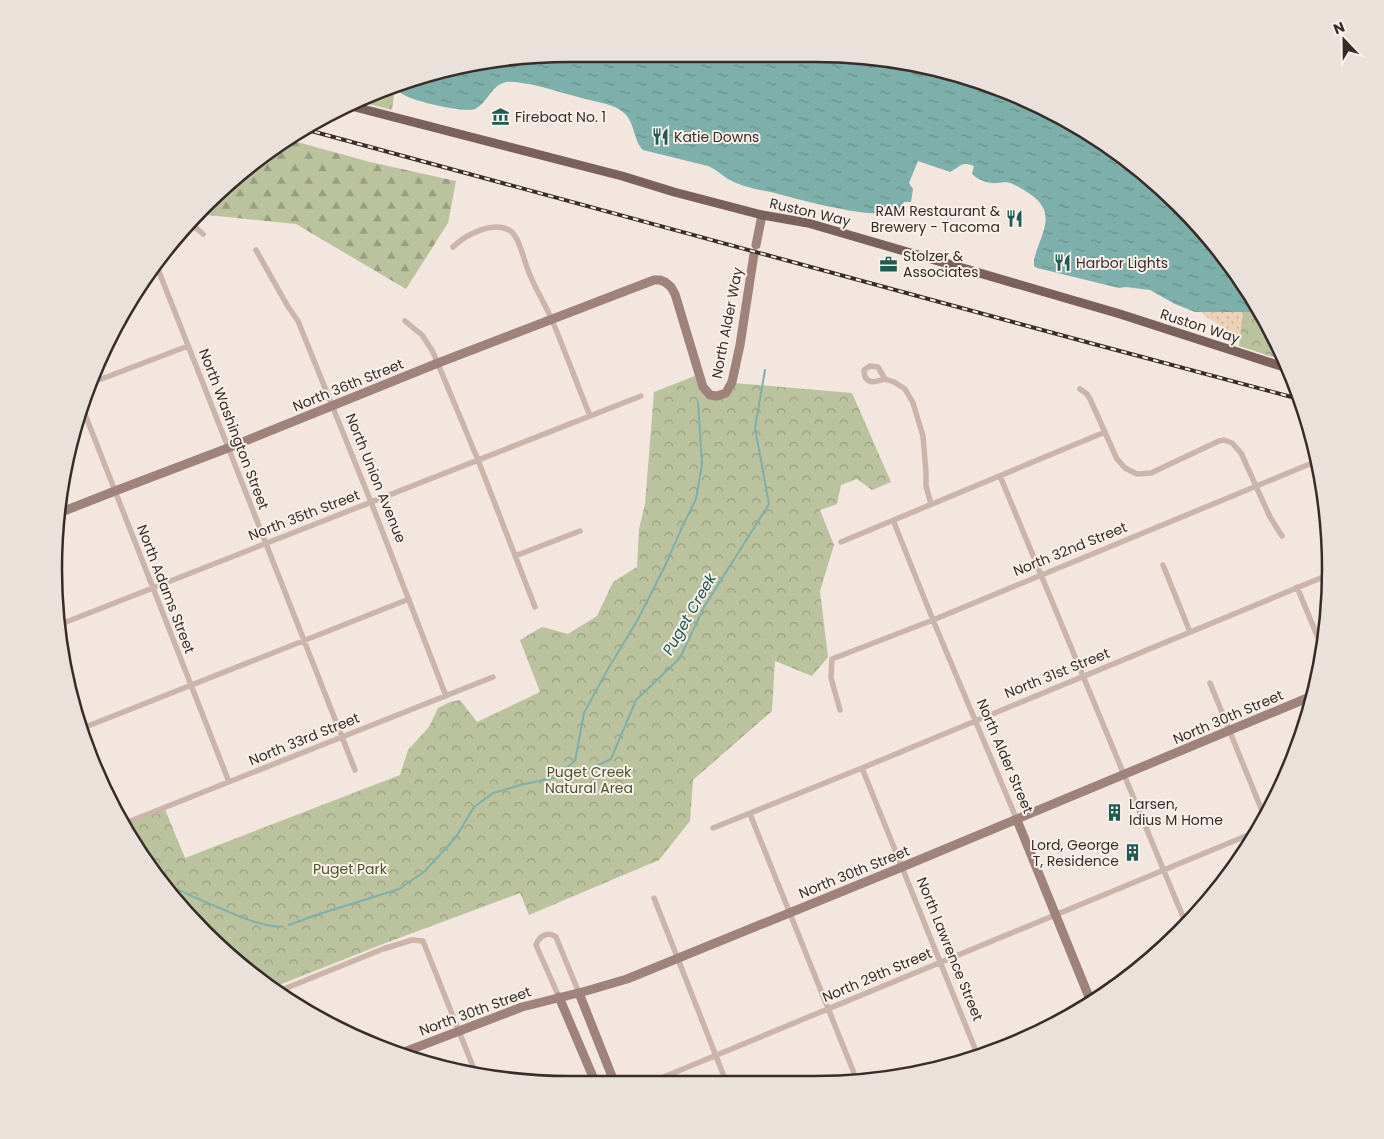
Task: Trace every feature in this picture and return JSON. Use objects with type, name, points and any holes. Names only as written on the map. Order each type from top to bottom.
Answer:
[{"type":"main road","name":"Ruston Way","points":[[360,108],[622,176],[762,215],[808,223],[1165,328],[1278,365]]},
{"type":"street","name":"North Alder Way","points":[[647,282],[662,281],[667,283],[674,292],[705,391],[712,396],[726,392],[732,382],[740,345],[762,215]]},
{"type":"street","points":[[195,227],[203,234]]},
{"type":"street","points":[[453,246],[467,235],[482,230],[500,228],[509,230],[512,233],[519,244],[529,273],[552,319],[590,416]]},
{"type":"street","name":"North Union Avenue","points":[[256,250],[286,305],[297,318],[372,502],[446,696]]},
{"type":"street","name":"North Washington Street","points":[[159,272],[355,770]]},
{"type":"street","name":"North 36th Street","points":[[66,510],[647,282]]},
{"type":"street","points":[[405,321],[417,330],[433,352],[478,460],[535,607]]},
{"type":"street","points":[[99,380],[188,346]]},
{"type":"street","points":[[885,379],[905,389],[916,410],[923,436],[926,486],[931,504]]},
{"type":"street","points":[[1080,389],[1087,394],[1121,464],[1137,474],[1151,472],[1219,441],[1224,440],[1232,443],[1243,457],[1270,518],[1282,536]]},
{"type":"street","name":"North 35th Street","points":[[66,622],[641,396]]},
{"type":"street","name":"North Adams Street","points":[[86,417],[229,782]]},
{"type":"street","points":[[841,542],[1105,432]]},
{"type":"street","name":"North 32nd Street","points":[[840,710],[832,682],[832,659],[933,620],[1310,464]]},
{"type":"street","points":[[1000,476],[1183,917]]},
{"type":"street","name":"North Alder Street","points":[[893,520],[1088,996]]},
{"type":"street","points":[[514,556],[580,531]]},
{"type":"street","points":[[1163,565],[1190,632]]},
{"type":"street","name":"North 31st Street","points":[[713,828],[1322,577]]},
{"type":"street","points":[[1297,587],[1317,636]]},
{"type":"street","points":[[87,726],[409,599]]},
{"type":"street","name":"North 33rd Street","points":[[129,822],[493,677]]},
{"type":"street","points":[[1210,683],[1261,809]]},
{"type":"street","name":"North 30th Street","points":[[408,1050],[522,1007],[627,979],[1017,820],[1304,699]]},
{"type":"street","name":"North Lawrence Street","points":[[862,768],[976,1050]]},
{"type":"street","points":[[750,814],[855,1074]]},
{"type":"street","name":"North 29th Street","points":[[666,1076],[1246,836]]},
{"type":"street","points":[[654,898],[724,1076]]},
{"type":"street","points":[[593,1076],[536,945],[539,939],[546,935],[550,934],[556,937],[612,1076]]},
{"type":"street","points":[[284,988],[383,949],[412,940],[423,941],[473,1067]]},
{"type":"green space","points":[[394,94],[392,110],[369,104]]},
{"type":"green space","points":[[297,142],[370,162],[456,181],[448,223],[406,289],[296,224],[207,215],[235,188]]},
{"type":"green space","points":[[1243,312],[1251,312],[1275,358],[1239,346]]},
{"type":"green space","name":"Puget Creek Natural Area","points":[[695,376],[698,384],[710,398],[734,383],[852,393],[891,482],[872,490],[857,479],[841,485],[837,504],[820,510],[834,545],[820,591],[828,657],[812,676],[775,661],[772,711],[693,780],[690,821],[659,860],[529,915],[520,893],[279,985],[235,951],[188,904],[167,878],[129,821],[164,807],[185,858],[400,775],[408,750],[429,727],[438,708],[450,702],[460,700],[477,722],[540,692],[520,640],[542,627],[568,634],[597,616],[613,582],[637,567],[639,529],[645,504],[654,392]]},
{"type":"sand","points":[[1202,312],[1251,312],[1270,348],[1222,333],[1217,323],[1206,317]]},
{"type":"water","points":[[570,62],[814,62],[881,67],[946,80],[1009,101],[1039,115],[1068,130],[1123,167],[1149,188],[1196,235],[1217,261],[1251,312],[1195,312],[1175,304],[1150,290],[1119,288],[1037,268],[1034,266],[1034,260],[1045,225],[1044,209],[1030,194],[1015,185],[1005,182],[991,183],[977,178],[972,174],[974,166],[961,165],[950,172],[918,161],[909,183],[913,189],[911,202],[904,202],[899,211],[888,213],[856,212],[749,187],[730,180],[708,166],[643,150],[637,141],[628,117],[616,107],[606,104],[519,82],[499,85],[483,103],[475,109],[469,110],[442,106],[414,99],[400,92],[471,72],[503,67]]},
{"type":"waterway","name":"Puget Creek","points":[[289,925],[399,889],[425,871],[456,837],[474,807],[493,793],[520,785],[586,771],[611,759],[636,700],[680,658],[704,607],[769,504],[755,428],[765,370]]},
{"type":"waterway","points":[[556,776],[575,761],[584,713],[637,621],[696,499],[702,464],[698,402]]},
{"type":"waterway","name":"Puget Creek","points":[[174,887],[243,918],[279,927]]},
{"type":"railway","points":[[314,132],[1291,397]]},
{"type":"place","name":"Fireboat No. 1","points":[[501,117]]},
{"type":"place","name":"Katie Downs","points":[[660,137]]},
{"type":"place","name":"RAM Restaurant & Brewery - Tacoma","points":[[1014,219]]},
{"type":"place","name":"Harbor Lights","points":[[1062,263]]},
{"type":"place","name":"Stolzer & Associates","points":[[889,264]]},
{"type":"place","name":"Larsen, Idius M Home","points":[[1115,812]]},
{"type":"place","name":"Lord, George T, Residence","points":[[1133,853]]},
{"type":"park label","name":"Puget Park","points":[[350,869]]}]
